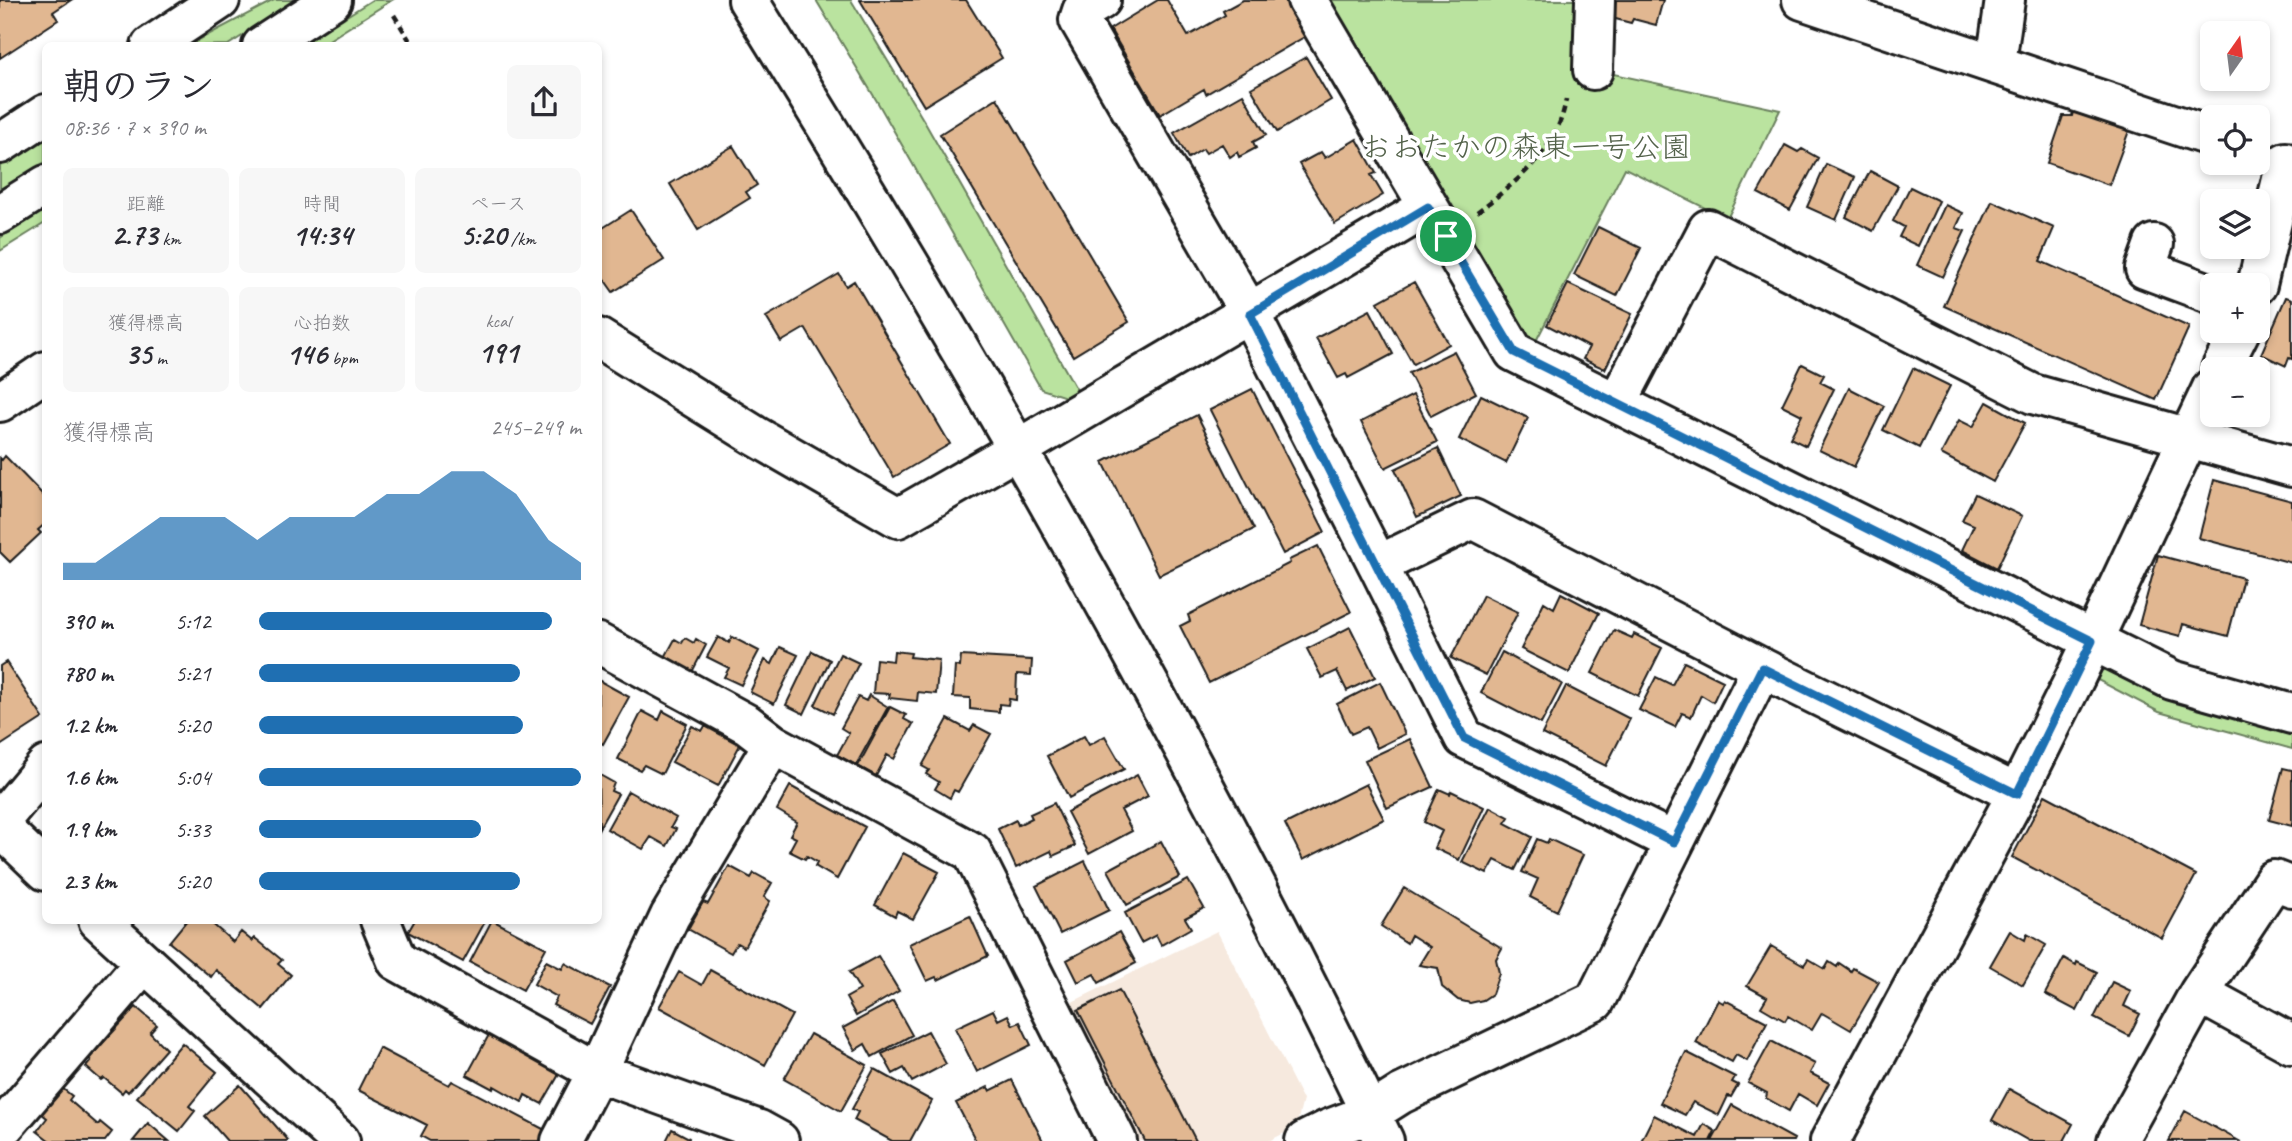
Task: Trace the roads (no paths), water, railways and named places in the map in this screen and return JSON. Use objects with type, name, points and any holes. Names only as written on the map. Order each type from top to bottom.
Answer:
[{"type":"street","points":[[156,42],[220,0]]},
{"type":"street","points":[[268,42],[332,0]]},
{"type":"street","points":[[748,0],[842,150],[1018,449],[1230,835],[1377,1127]]},
{"type":"street","points":[[1101,0],[1082,11],[1079,20],[1250,314],[1464,738],[1674,842]]},
{"type":"street","points":[[1307,0],[1514,352],[2172,680],[2292,714]]},
{"type":"street","points":[[1580,83],[1595,0]]},
{"type":"street","points":[[1802,0],[2200,133]]},
{"type":"street","points":[[1996,63],[2004,0]]},
{"type":"street","points":[[0,144],[42,117]]},
{"type":"street","points":[[2259,273],[2279,159]]},
{"type":"street","points":[[0,214],[42,187]]},
{"type":"street","points":[[602,340],[754,435],[898,518],[1250,314],[1428,207]]},
{"type":"street","points":[[1618,403],[1708,229],[2033,394],[2292,467]]},
{"type":"street","points":[[2154,244],[2145,269],[2200,290]]},
{"type":"street","points":[[0,402],[42,374]]},
{"type":"street","points":[[1830,1141],[2017,794],[2200,412]]},
{"type":"street","points":[[1378,565],[1474,519],[1762,668],[2017,794]]},
{"type":"street","points":[[602,645],[747,724],[773,744],[972,852],[1117,1141]]},
{"type":"street","points":[[1377,1127],[1401,1094],[1595,1001],[1762,668]]},
{"type":"street","points":[[561,1141],[597,1072],[670,916],[773,744]]},
{"type":"street","points":[[0,821],[42,771]]},
{"type":"street","points":[[0,827],[42,867]]},
{"type":"street","points":[[2117,1141],[2199,993],[2273,880],[2292,887]]},
{"type":"street","points":[[102,924],[340,1141]]},
{"type":"street","points":[[382,924],[397,961],[597,1072],[759,1130],[779,1141]]},
{"type":"street","points":[[0,1131],[143,964]]},
{"type":"street","points":[[2199,993],[2292,1044]]},
{"type":"street","points":[[1305,1141],[1329,1129],[1377,1127]]},
{"type":"park label","name":"おおたかの森東一号公園","points":[[1526,147]]}]
